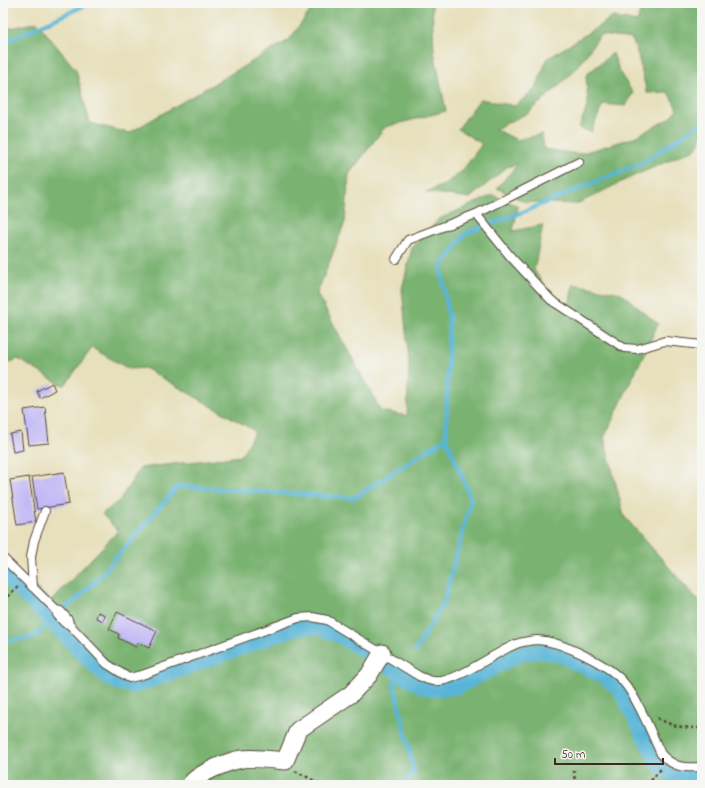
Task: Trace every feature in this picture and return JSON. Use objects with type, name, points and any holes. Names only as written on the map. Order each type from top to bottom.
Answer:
[{"type":"street","points":[[190,785],[192,781],[208,771],[242,759],[285,761],[298,730],[351,694],[369,675],[378,660]]},
{"type":"lane","points":[[396,259],[408,240],[479,218],[579,162]]},
{"type":"lane","points":[[479,218],[510,256],[551,300],[624,348],[637,349],[665,341],[702,345]]},
{"type":"lane","points":[[33,587],[32,557],[34,540],[45,511]]},
{"type":"lane","points":[[3,558],[63,617],[107,664],[129,678],[142,675],[298,618],[312,617],[327,620],[378,660],[435,682],[451,678],[518,644],[537,640],[582,654],[613,672],[625,683],[661,754],[668,762],[677,766],[702,767]]},
{"type":"path","points":[[3,602],[14,590]]},
{"type":"path","points":[[638,706],[665,722],[680,728],[702,728]]},
{"type":"path","points":[[285,761],[297,773],[311,778],[320,785]]},
{"type":"path","points":[[647,785],[668,762]]},
{"type":"path","points":[[574,770],[575,785]]},
{"type":"green space","points":[[316,3],[432,3],[434,51],[446,111],[385,127],[349,174],[345,222],[317,294],[381,411],[407,416],[409,361],[402,289],[412,248],[439,219],[493,195],[518,206],[513,231],[543,225],[534,270],[549,291],[569,307],[573,284],[621,293],[658,324],[604,438],[624,516],[702,605],[702,785],[3,785],[3,559],[51,601],[118,531],[102,514],[120,500],[140,468],[241,456],[255,431],[145,368],[129,369],[92,348],[65,385],[60,384],[18,359],[3,365],[3,30],[37,22],[76,70],[90,123],[129,133],[289,40]]},
{"type":"green space","points":[[643,3],[702,3],[702,137],[695,149],[627,179],[577,204],[525,202],[497,188],[518,164],[507,167],[470,198],[426,192],[444,185],[462,171],[482,144],[458,129],[480,99],[515,106],[536,88],[547,59],[613,17],[637,22]],"holes":[[[600,35],[632,39],[638,55],[647,93],[668,92],[677,109],[672,117],[633,138],[579,154],[544,149],[542,134],[517,140],[495,129],[528,113],[553,91],[577,68]]]},
{"type":"green space","points":[[613,53],[620,73],[633,93],[625,106],[603,104],[591,132],[579,128],[588,104],[586,75]]},
{"type":"building","points":[[52,383],[55,390],[40,398],[37,391]]},
{"type":"building","points":[[45,407],[49,443],[29,445],[24,410]]},
{"type":"building","points":[[21,432],[23,450],[13,452],[10,434]]},
{"type":"building","points":[[64,472],[69,504],[37,509],[32,477]]},
{"type":"building","points":[[29,477],[36,522],[17,525],[10,480]]},
{"type":"building","points":[[98,612],[105,615],[103,621],[96,618]]},
{"type":"building","points":[[117,612],[157,631],[149,648],[138,643],[136,647],[118,638],[119,634],[109,629]]},
{"type":"waterway","points":[[3,43],[90,3]]},
{"type":"waterway","points":[[3,641],[34,637],[96,581],[178,486],[354,498],[446,438],[449,318],[441,268],[466,233],[523,212],[642,163],[702,123]]},
{"type":"waterway","points":[[415,651],[444,602],[471,499],[446,438]]},
{"type":"waterway","points":[[3,573],[98,669],[119,683],[135,686],[296,628],[307,627],[318,627],[340,636],[421,686],[432,689],[457,687],[522,653],[541,651],[560,655],[605,677],[621,691],[657,762],[662,767],[677,776],[702,777]]},
{"type":"waterway","points":[[401,673],[394,684],[414,771],[403,785]]}]
